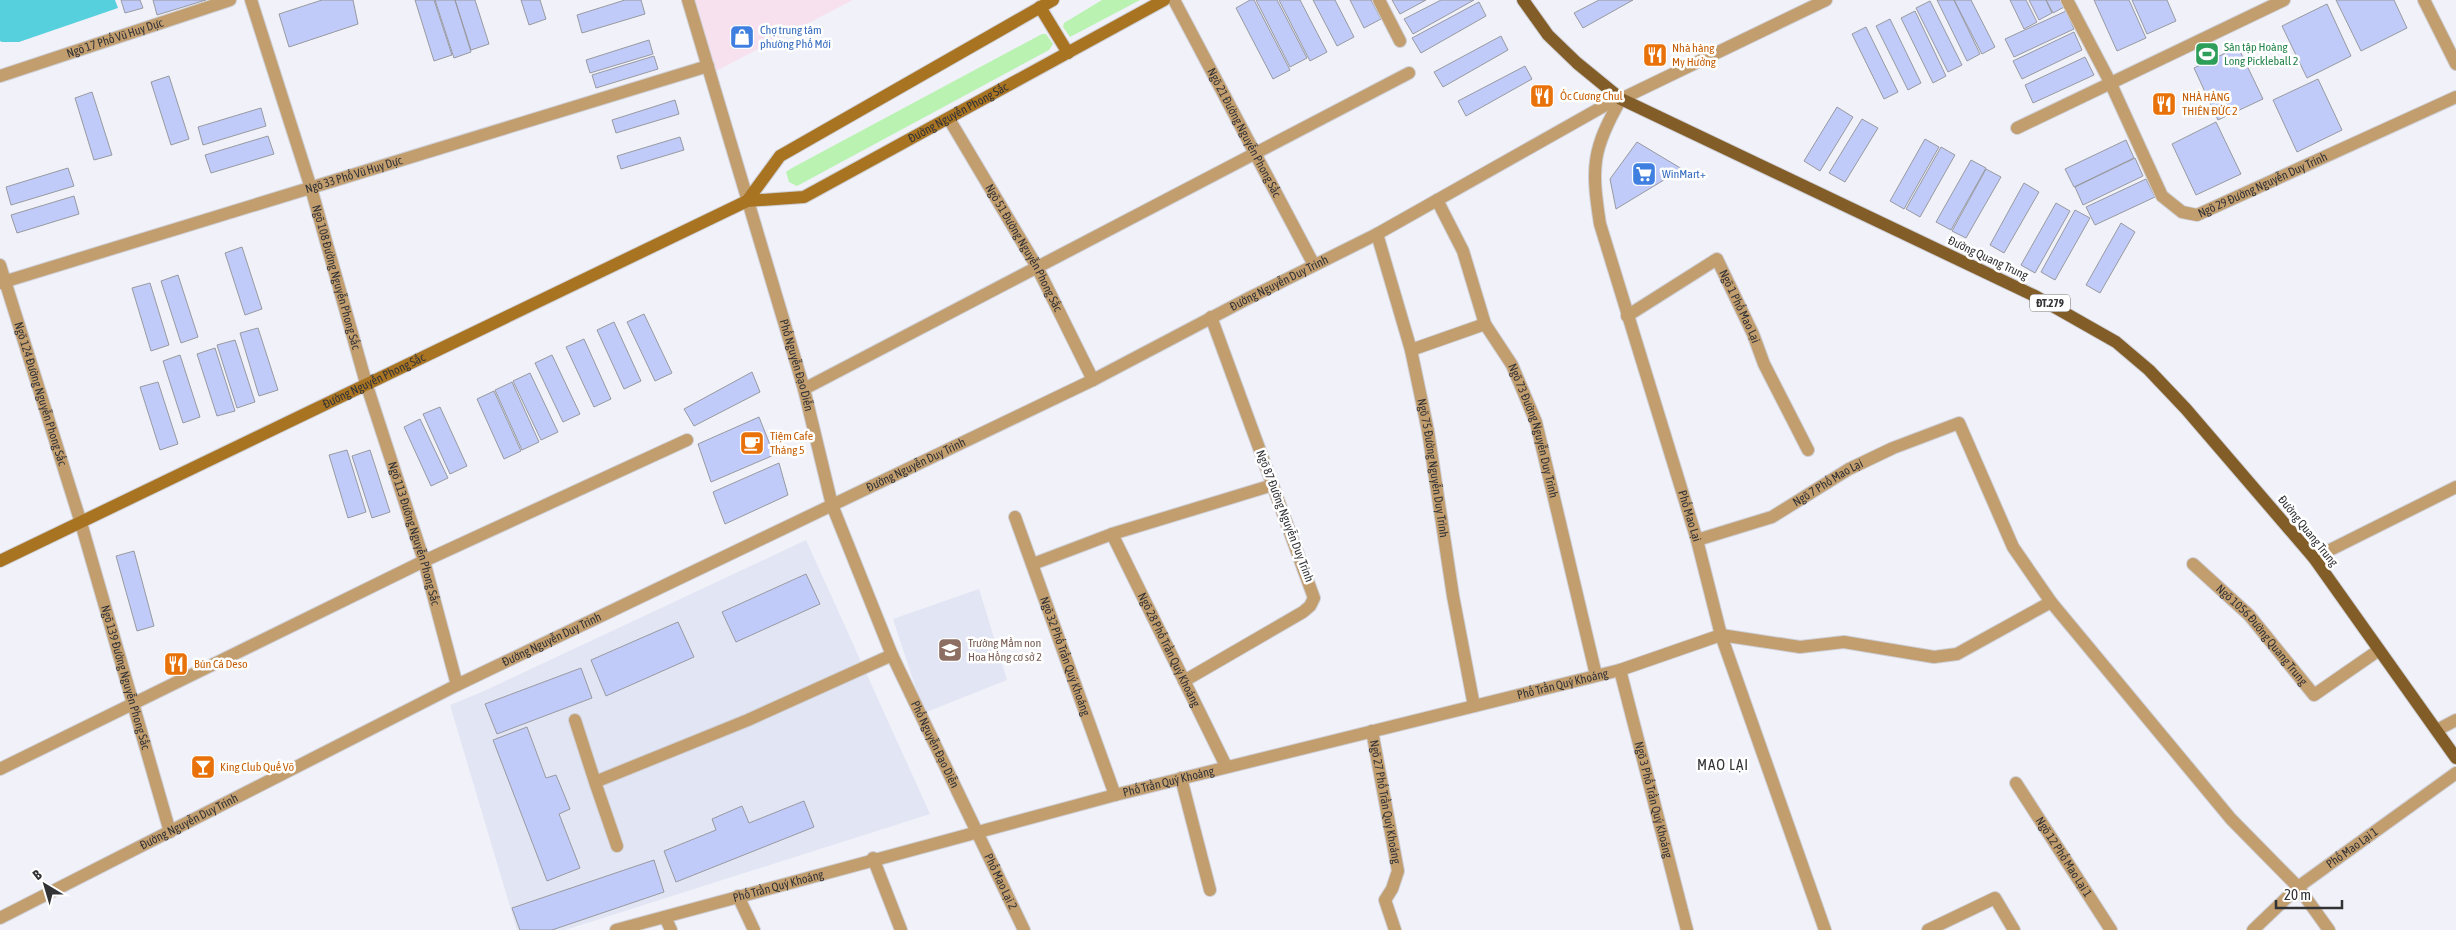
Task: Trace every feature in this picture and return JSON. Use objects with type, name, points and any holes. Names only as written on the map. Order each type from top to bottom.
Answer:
[{"type":"main road","name":"Đường Nguyễn Phong Sắc","points":[[748,201],[780,156],[1038,4],[1053,0]]},
{"type":"main road","name":"Đường Nguyễn Phong Sắc","points":[[0,561],[366,383],[748,201],[804,196],[1164,0]]},
{"type":"main road","name":"Đường Quang Trung","points":[[1523,0],[1548,35],[1577,63],[1621,99],[2035,296],[2116,342],[2149,370],[2186,409],[2314,558],[2456,758]]},
{"type":"main road","points":[[1038,4],[1068,53]]},
{"type":"street","name":"Ngõ 17 Phố Vũ Huy Dực","points":[[0,76],[230,0]]},
{"type":"street","name":"Ngõ 108 Đường Nguyễn Phong Sắc","points":[[251,0],[311,188],[366,383]]},
{"type":"street","name":"Phố Nguyễn Đạo Diễn","points":[[688,0],[804,389],[832,505],[892,655],[977,832]]},
{"type":"street","name":"Ngõ 21 Đường Nguyễn Phong Sắc","points":[[1174,0],[1314,265]]},
{"type":"street","points":[[1379,0],[1400,41]]},
{"type":"street","name":"Đường Nguyễn Duy Trinh","points":[[0,918],[457,685],[1093,380],[1211,317],[1377,234],[1611,102],[1621,99],[1826,0]]},
{"type":"street","name":"Ngõ 29 Đường Nguyễn Duy Trinh","points":[[2067,0],[2110,82],[2162,196],[2182,212],[2197,215],[2456,97]]},
{"type":"street","points":[[2017,128],[2284,0]]},
{"type":"street","points":[[2424,0],[2456,64]]},
{"type":"street","name":"Ngõ 33 Phố Vũ Huy Dực","points":[[2,283],[708,66]]},
{"type":"street","points":[[804,389],[1409,73]]},
{"type":"street","name":"Phố Mao Lại","points":[[1621,99],[1606,126],[1597,150],[1594,184],[1600,224],[1697,540],[1721,635],[1825,930]]},
{"type":"street","name":"Ngõ 51 Đường Nguyễn Phong Sắc","points":[[950,118],[1037,267],[1093,380]]},
{"type":"street","name":"Ngõ 73 Đường Nguyễn Duy Trinh","points":[[1438,200],[1463,251],[1485,324],[1512,365],[1536,422],[1596,675]]},
{"type":"street","name":"Ngõ 75 Đường Nguyễn Duy Trinh","points":[[1377,234],[1411,350],[1428,431],[1452,596],[1474,706]]},
{"type":"street","name":"Ngõ 1 Phố Mao Lại","points":[[1627,316],[1717,259],[1753,334],[1764,364],[1808,450]]},
{"type":"street","name":"Ngõ 124 Đường Nguyễn Phong Sắc","points":[[0,265],[2,283],[81,523]]},
{"type":"street","name":"Ngõ 87 Đường Nguyễn Duy Trinh","points":[[1184,681],[1303,612],[1310,606],[1314,598],[1211,317]]},
{"type":"street","points":[[1411,350],[1485,324]]},
{"type":"street","name":"Ngõ 113 Đường Nguyễn Phong Sắc","points":[[366,383],[424,562],[457,685]]},
{"type":"street","name":"Ngõ 7 Phố Mao Lại","points":[[1697,540],[1772,517],[1849,469],[1893,448],[1958,423],[2013,547],[2051,602]]},
{"type":"street","points":[[0,769],[424,562],[687,440]]},
{"type":"street","points":[[1033,564],[1112,534],[1273,485]]},
{"type":"street","points":[[2314,558],[2456,487]]},
{"type":"street","name":"Ngõ 32 Phố Trần Quý Khoáng","points":[[1015,517],[1115,795]]},
{"type":"street","name":"Ngõ 139 Đường Nguyễn Phong Sắc","points":[[81,523],[170,832]]},
{"type":"street","name":"Ngõ 28 Phố Trần Quý Khoáng","points":[[1112,534],[1226,766]]},
{"type":"street","name":"Ngõ 1056 Đường Quang Trung","points":[[2193,564],[2249,615],[2314,695],[2379,650]]},
{"type":"street","points":[[1721,635],[1800,647],[1844,642],[1934,657],[1957,654],[2051,602],[2231,819],[2298,887],[2329,930]]},
{"type":"street","name":"Phố Trần Quý Khoáng","points":[[616,930],[874,858],[1226,766],[1620,670],[1721,635]]},
{"type":"street","points":[[595,782],[748,720],[892,655]]},
{"type":"street","name":"Ngõ 3 Phố Trần Quý Khoáng","points":[[1620,670],[1687,930]]},
{"type":"street","points":[[575,720],[617,846]]},
{"type":"street","points":[[2437,730],[2456,720]]},
{"type":"street","name":"Ngõ 27 Phố Trần Quý Khoáng","points":[[1372,731],[1398,871],[1392,889],[1385,900],[1395,930]]},
{"type":"street","name":"Phố Mao Lại 1","points":[[2253,930],[2298,887],[2456,773]]},
{"type":"street","points":[[1181,778],[1210,890]]},
{"type":"street","name":"Ngõ 12 Phố Mao Lại 1","points":[[2016,783],[2111,930]]},
{"type":"street","name":"Phố Mao Lại 2","points":[[977,832],[1024,930]]},
{"type":"street","points":[[874,858],[901,930]]},
{"type":"street","points":[[738,896],[754,930]]},
{"type":"street","points":[[1928,930],[1995,898],[2014,930]]},
{"type":"street","points":[[665,917],[671,930]]},
{"type":"shaded area","name":"Chợ trung tâm phường Phố Mới","points":[[690,0],[853,0],[712,73]]},
{"type":"shaded area","points":[[806,540],[930,814],[565,930],[517,930],[450,705],[482,692]]},
{"type":"shaded area","name":"Trường Mầm non Hoa Hồng cơ sở 2","points":[[979,589],[1007,680],[924,713],[893,619]]},
{"type":"green space","points":[[1102,0],[1140,0],[1070,37],[1063,27],[1064,23]]},
{"type":"green space","points":[[1042,34],[1046,34],[1053,44],[1049,50],[797,186],[789,182],[786,172],[792,168]]},
{"type":"water","points":[[0,0],[115,0],[118,8],[19,42],[2,42],[0,41]]},
{"type":"building","points":[[121,0],[140,0],[143,8],[125,13]]},
{"type":"building","points":[[153,0],[206,0],[157,15]]},
{"type":"building","points":[[322,0],[353,0],[358,24],[289,47],[279,14]]},
{"type":"building","points":[[415,0],[434,0],[452,55],[434,61]]},
{"type":"building","points":[[435,0],[455,0],[471,52],[454,58]]},
{"type":"building","points":[[455,0],[475,0],[489,44],[471,50]]},
{"type":"building","points":[[521,0],[540,0],[546,19],[529,25]]},
{"type":"building","points":[[625,0],[641,0],[645,14],[582,33],[577,15]]},
{"type":"building","points":[[1250,0],[1254,0],[1290,70],[1273,79],[1236,8]]},
{"type":"building","points":[[1256,0],[1277,0],[1307,58],[1290,67]]},
{"type":"building","points":[[1279,0],[1300,0],[1327,52],[1310,61]]},
{"type":"building","points":[[1313,0],[1335,0],[1354,37],[1337,46]]},
{"type":"building","points":[[1350,0],[1371,0],[1381,19],[1364,28]]},
{"type":"building","points":[[1392,0],[1426,0],[1400,14]]},
{"type":"building","points":[[1441,0],[1474,0],[1413,34],[1404,19]]},
{"type":"building","points":[[1599,0],[1633,0],[1583,28],[1574,13]]},
{"type":"building","points":[[1937,0],[1954,0],[1980,54],[1967,61]]},
{"type":"building","points":[[1954,0],[1971,0],[1995,47],[1982,54]]},
{"type":"building","points":[[2010,0],[2026,0],[2037,22],[2024,29]]},
{"type":"building","points":[[2029,0],[2046,0],[2052,13],[2039,20]]},
{"type":"building","points":[[2046,0],[2063,0],[2066,6],[2053,13]]},
{"type":"building","points":[[2094,0],[2129,0],[2146,38],[2117,51]]},
{"type":"building","points":[[2132,0],[2167,0],[2176,21],[2147,34]]},
{"type":"building","points":[[2336,0],[2394,0],[2407,28],[2361,51]]},
{"type":"building","points":[[1930,1],[1962,65],[1948,72],[1916,8]]},
{"type":"building","points":[[1479,2],[1486,16],[1421,53],[1412,38]]},
{"type":"building","points":[[2327,4],[2351,56],[2307,78],[2282,26]]},
{"type":"building","points":[[1915,11],[1946,76],[1933,83],[1901,18]]},
{"type":"building","points":[[2066,11],[2074,29],[2014,57],[2005,39]]},
{"type":"building","points":[[1890,19],[1921,83],[1908,90],[1876,26]]},
{"type":"building","points":[[1866,27],[1898,92],[1884,99],[1852,34]]},
{"type":"building","points":[[2074,32],[2082,50],[2022,79],[2013,61]]},
{"type":"building","points":[[1501,36],[1508,50],[1443,87],[1434,72]]},
{"type":"building","points":[[649,40],[653,54],[590,73],[586,60]]},
{"type":"building","points":[[2238,47],[2263,99],[2218,120],[2194,68]]},
{"type":"building","points":[[654,56],[658,69],[596,88],[592,75]]},
{"type":"building","points":[[2085,57],[2094,75],[2033,103],[2025,85]]},
{"type":"building","points":[[1525,66],[1532,79],[1466,116],[1458,101]]},
{"type":"building","points":[[169,76],[189,139],[171,145],[151,82]]},
{"type":"building","points":[[2318,79],[2342,130],[2297,152],[2273,100]]},
{"type":"building","points":[[92,92],[112,155],[94,160],[75,98]]},
{"type":"building","points":[[675,100],[679,114],[616,133],[612,120]]},
{"type":"building","points":[[1837,107],[1853,117],[1820,171],[1804,161]]},
{"type":"building","points":[[261,108],[266,126],[203,145],[198,127]]},
{"type":"building","points":[[1862,119],[1878,128],[1845,182],[1829,173]]},
{"type":"building","points":[[2216,122],[2241,174],[2196,195],[2172,144]]},
{"type":"building","points":[[268,136],[274,154],[211,173],[205,155]]},
{"type":"building","points":[[680,137],[684,150],[621,169],[617,156]]},
{"type":"building","points":[[1925,139],[1939,147],[1904,209],[1890,201]]},
{"type":"building","points":[[2126,140],[2134,158],[2074,187],[2065,169]]},
{"type":"building","name":"WinMart+","points":[[1637,142],[1682,169],[1616,209],[1610,179]]},
{"type":"building","points":[[1941,147],[1955,155],[1920,217],[1906,209]]},
{"type":"building","points":[[2135,158],[2143,176],[2083,205],[2075,187]]},
{"type":"building","points":[[1971,160],[1986,168],[1951,230],[1936,222]]},
{"type":"building","points":[[68,168],[74,186],[11,205],[6,187]]},
{"type":"building","points":[[1986,169],[2001,177],[1966,238],[1952,231]]},
{"type":"building","points":[[2146,179],[2155,197],[2095,225],[2086,207]]},
{"type":"building","points":[[2024,183],[2039,192],[2004,253],[1990,245]]},
{"type":"building","points":[[74,196],[79,214],[17,233],[11,215]]},
{"type":"building","points":[[2056,203],[2070,211],[2035,273],[2021,265]]},
{"type":"building","points":[[2075,210],[2090,218],[2055,280],[2041,272]]},
{"type":"building","points":[[2121,223],[2135,232],[2100,293],[2086,285]]},
{"type":"building","points":[[242,247],[262,309],[245,315],[225,253]]},
{"type":"building","points":[[178,275],[198,337],[181,343],[161,281]]},
{"type":"building","points":[[150,283],[169,345],[151,351],[132,288]]},
{"type":"building","points":[[644,314],[672,373],[655,381],[627,322]]},
{"type":"building","points":[[614,322],[641,381],[624,389],[597,330]]},
{"type":"building","points":[[258,328],[278,390],[259,396],[240,333]]},
{"type":"building","points":[[584,339],[611,399],[594,407],[566,347]]},
{"type":"building","points":[[235,340],[255,402],[237,408],[217,345]]},
{"type":"building","points":[[215,348],[235,411],[217,416],[197,354]]},
{"type":"building","points":[[180,355],[200,417],[183,423],[163,361]]},
{"type":"building","points":[[552,355],[580,414],[563,422],[535,363]]},
{"type":"building","points":[[752,372],[760,392],[694,426],[684,409]]},
{"type":"building","points":[[530,373],[558,432],[541,440],[513,381]]},
{"type":"building","points":[[158,382],[178,444],[160,450],[140,387]]},
{"type":"building","points":[[512,382],[539,442],[522,450],[495,390]]},
{"type":"building","points":[[494,391],[521,451],[504,459],[477,399]]},
{"type":"building","points":[[440,407],[467,466],[450,474],[423,414]]},
{"type":"building","points":[[759,417],[774,455],[711,482],[698,444]]},
{"type":"building","points":[[420,419],[448,478],[431,486],[404,427]]},
{"type":"building","points":[[347,450],[366,512],[348,518],[329,455]]},
{"type":"building","points":[[370,450],[390,512],[372,518],[352,456]]},
{"type":"building","points":[[779,463],[788,495],[725,524],[713,492]]},
{"type":"building","points":[[134,551],[154,626],[137,631],[116,556]]},
{"type":"building","points":[[806,574],[820,604],[736,642],[722,612]]},
{"type":"building","points":[[678,622],[694,657],[606,696],[591,660]]},
{"type":"building","points":[[581,668],[592,698],[497,734],[485,704]]},
{"type":"building","points":[[527,727],[546,778],[556,775],[570,809],[559,814],[580,868],[547,881],[493,740]]},
{"type":"building","points":[[804,801],[814,827],[676,882],[664,851],[716,830],[712,819],[742,806],[749,823]]},
{"type":"building","points":[[654,860],[664,892],[552,930],[520,930],[512,908]]},
{"type":"place","name":"Chợ trung tâm phường Phố Mới","points":[[742,37]]},
{"type":"place","name":"Sân tập Hoàng Long Pickleball 2","points":[[2207,54]]},
{"type":"place","name":"Nhà hàng My Hưởng","points":[[1655,55]]},
{"type":"place","name":"Ốc Cương Chul","points":[[1542,96]]},
{"type":"place","name":"NHÀ HÀNG THIÊN ĐỨC 2","points":[[2164,104]]},
{"type":"place","name":"WinMart+","points":[[1644,174]]},
{"type":"place","name":"Tiệm Cafe Tháng 5","points":[[752,443]]},
{"type":"place","name":"Trường Mầm non Hoa Hồng cơ sở 2","points":[[950,650]]},
{"type":"place","name":"Bún Cá Deso","points":[[176,664]]},
{"type":"place","name":"King Club Quế Võ","points":[[203,767]]},
{"type":"district","name":"MAO LẠI","points":[[1723,764]]}]
